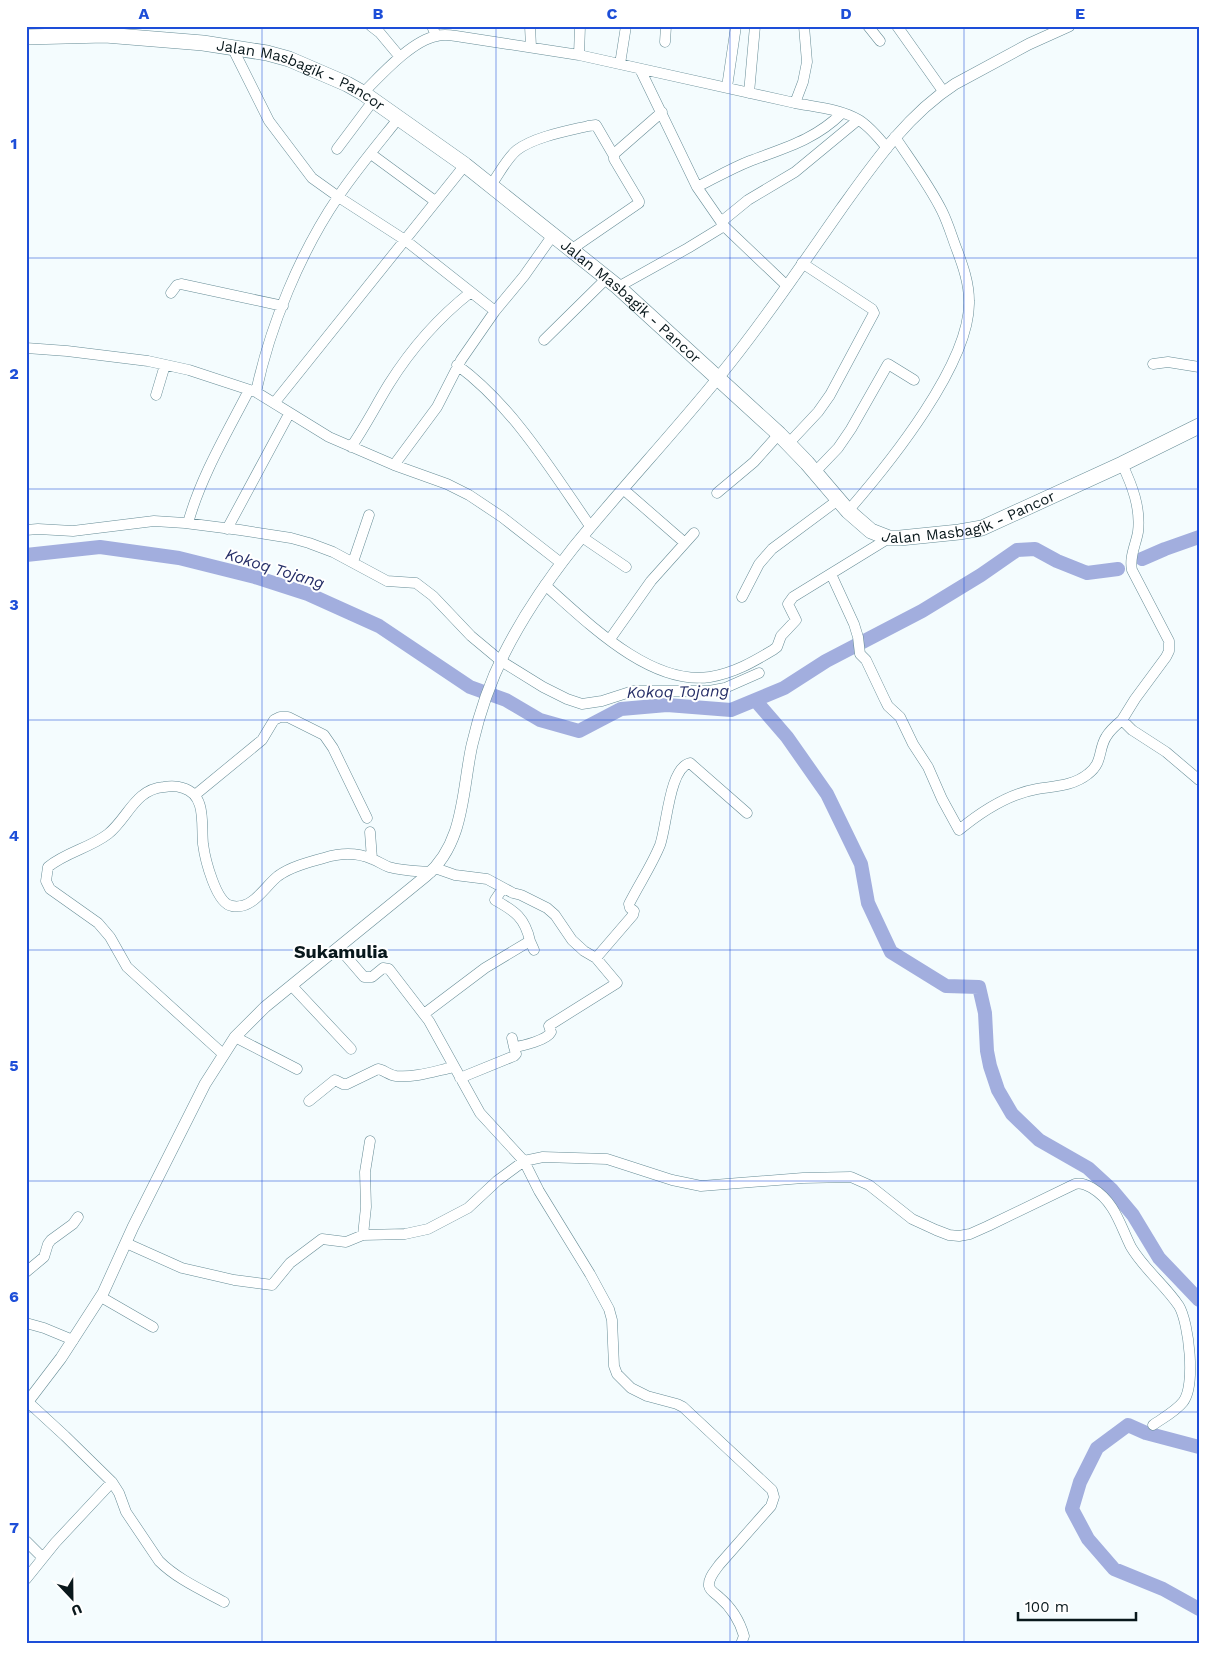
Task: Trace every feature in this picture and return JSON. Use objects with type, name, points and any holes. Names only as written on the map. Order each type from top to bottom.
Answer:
[{"type":"main road","name":"Jalan Masbagik - Pancor","points":[[26,37],[105,36],[232,47],[290,59],[330,76],[368,97],[465,165],[612,282],[784,439],[843,505],[871,531],[889,538],[950,533],[982,528],[1122,464],[1199,426]]},
{"type":"street","points":[[371,26],[400,57]]},
{"type":"street","points":[[530,26],[531,47]]},
{"type":"street","points":[[579,55],[580,26]]},
{"type":"street","points":[[620,64],[626,26]]},
{"type":"street","points":[[665,42],[666,26]]},
{"type":"street","points":[[727,87],[736,26]]},
{"type":"street","points":[[749,93],[755,26]]},
{"type":"street","points":[[868,26],[880,41]]},
{"type":"street","points":[[897,26],[943,91]]},
{"type":"street","points":[[224,1602],[187,1582],[159,1561],[126,1512],[119,1493],[112,1482],[65,1436],[27,1403],[73,1340],[101,1297],[205,1084],[235,1037],[265,1008],[433,870],[446,851],[458,825],[465,794],[469,758],[477,726],[491,686],[513,638],[545,585],[561,563],[590,526],[718,377],[787,286],[895,137],[943,91],[1029,44],[1069,26]]},
{"type":"street","points":[[795,103],[803,82],[807,62],[807,28]]},
{"type":"street","points":[[337,149],[368,97],[400,57],[434,31],[579,55],[795,103],[826,108],[858,120],[872,131],[887,148]]},
{"type":"street","points":[[232,47],[260,104],[276,130],[312,178],[405,240],[495,311]]},
{"type":"street","points":[[640,69],[697,187],[723,224],[787,286]]},
{"type":"street","points":[[614,156],[662,112]]},
{"type":"street","points":[[697,187],[734,168],[810,138],[827,128],[842,113]]},
{"type":"street","points":[[188,523],[195,498],[209,467],[252,391],[283,306],[305,255],[338,197],[398,119]]},
{"type":"street","points":[[544,340],[612,282],[695,245],[723,224],[748,200],[795,172],[858,120]]},
{"type":"street","points":[[491,185],[519,149],[542,139],[596,125],[639,202],[572,249]]},
{"type":"street","points":[[742,597],[759,564],[772,549],[843,505],[896,452],[935,395],[953,361],[969,316],[970,299],[966,275],[946,220],[934,196],[895,137]]},
{"type":"street","points":[[371,154],[435,201]]},
{"type":"street","points":[[275,402],[465,165]]},
{"type":"street","points":[[394,465],[437,407],[457,365],[495,311],[524,276],[553,235]]},
{"type":"street","points":[[717,493],[818,412],[830,395],[874,313],[872,309],[802,263]]},
{"type":"street","points":[[171,293],[177,285],[181,284],[283,306]]},
{"type":"street","points":[[351,447],[389,384],[415,348],[448,311],[472,292]]},
{"type":"street","points":[[26,348],[128,358],[165,365],[189,370],[252,391],[275,402],[320,433],[394,465],[447,484],[469,495],[502,517],[561,563]]},
{"type":"street","points":[[1153,364],[1168,362],[1199,367]]},
{"type":"street","points":[[815,472],[838,448],[888,364],[914,380]]},
{"type":"street","points":[[156,395],[165,365]]},
{"type":"street","points":[[457,365],[488,391],[533,445],[590,526]]},
{"type":"street","points":[[227,529],[290,414]]},
{"type":"street","points":[[831,574],[854,624],[860,654],[866,660],[888,706],[900,717],[913,744],[928,767],[942,799],[962,828],[989,808],[1006,799],[1037,789],[1065,785],[1089,774],[1100,760],[1101,749],[1106,736],[1122,720],[1166,657],[1169,650],[1169,641],[1166,632],[1132,570],[1132,560],[1138,532],[1138,515],[1129,478],[1122,464]]},
{"type":"street","points":[[623,489],[685,542]]},
{"type":"street","points":[[354,559],[369,515]]},
{"type":"street","points":[[26,530],[73,531],[154,521],[188,523],[291,538],[309,543],[354,559],[387,581],[416,583],[433,596],[471,636],[501,661],[567,700],[582,704],[602,702],[633,691],[709,691],[725,688],[760,673]]},
{"type":"street","points":[[610,639],[651,581],[694,533]]},
{"type":"street","points":[[582,537],[626,567]]},
{"type":"street","points":[[545,585],[575,612],[635,657],[682,678],[710,677],[743,668],[775,649],[781,636],[796,620],[789,608],[788,604],[790,601],[889,538]]},
{"type":"street","points":[[195,795],[262,740],[274,720],[280,717],[288,718],[324,735],[333,748],[367,818]]},
{"type":"street","points":[[1122,720],[1132,730],[1166,752],[1199,780]]},
{"type":"street","points":[[596,958],[634,915],[634,911],[630,908],[629,904],[664,834],[671,792],[681,768],[690,763],[747,813]]},
{"type":"street","points":[[223,1054],[127,967],[110,937],[98,923],[58,896],[50,889],[46,881],[48,867],[56,860],[107,834],[118,825],[137,799],[158,787],[183,787],[195,795],[200,803],[203,845],[207,864],[224,904],[232,906],[246,904],[265,890],[278,876],[309,863],[347,853],[372,859],[389,867],[433,870],[482,878],[539,903],[551,911],[572,940],[584,951],[596,958],[616,981],[616,986],[548,1026],[551,1032],[549,1036],[529,1044],[513,1042],[516,1054],[514,1056],[460,1078]]},
{"type":"street","points":[[370,832],[372,859]]},
{"type":"street","points":[[424,1014],[485,968],[532,945],[524,924],[517,913],[496,900],[503,888]]},
{"type":"street","points":[[339,948],[364,977],[372,977],[383,968],[389,970],[424,1014],[442,1042],[480,1114],[524,1161],[539,1191],[609,1309],[613,1330],[614,1366],[620,1379],[631,1388],[647,1396],[677,1404],[689,1412],[772,1490],[774,1497],[771,1506],[719,1565],[709,1583],[711,1590],[727,1605],[736,1618],[744,1636],[741,1644]]},
{"type":"street","points":[[292,986],[351,1049]]},
{"type":"street","points":[[235,1037],[297,1068]]},
{"type":"street","points":[[309,1100],[335,1080],[347,1084],[378,1069],[394,1076],[403,1076],[426,1074],[454,1067]]},
{"type":"street","points":[[363,1234],[366,1207],[365,1172],[370,1141]]},
{"type":"street","points":[[126,1243],[182,1268],[222,1278],[270,1285],[274,1283],[290,1263],[319,1241],[326,1239],[346,1242],[363,1234],[405,1234],[435,1226],[468,1208],[497,1181],[524,1161],[549,1157],[607,1159],[672,1180],[701,1186],[803,1178],[851,1177],[869,1185],[912,1219],[942,1232],[959,1236],[970,1234],[988,1226],[1075,1184],[1084,1184],[1103,1196],[1114,1208],[1137,1257],[1180,1308],[1187,1329],[1191,1369],[1187,1396],[1184,1402],[1176,1409],[1153,1425]]},
{"type":"street","points":[[26,1272],[44,1257],[51,1240],[73,1224],[78,1217]]},
{"type":"street","points":[[101,1297],[153,1326]]},
{"type":"street","points":[[26,1323],[73,1340]]},
{"type":"street","points":[[26,1579],[112,1482]]},
{"type":"street","points":[[26,1541],[43,1558]]},
{"type":"waterway","name":"Kokoq Tojang","points":[[1142,559],[1199,537]]},
{"type":"waterway","name":"Kokoq Tojang","points":[[26,555],[100,547],[179,558],[255,577],[308,594],[379,626],[470,687],[506,700],[540,720],[579,731],[621,709],[667,705],[731,710],[784,688],[826,661],[922,611],[981,575],[1017,550],[1035,549],[1057,561],[1087,573],[1118,569]]},
{"type":"waterway","points":[[755,700],[787,737],[827,794],[861,864],[868,903],[891,952],[946,986],[979,987],[985,1013],[987,1051],[990,1066],[998,1090],[1012,1114],[1039,1140],[1088,1168],[1112,1190],[1133,1215],[1159,1258],[1199,1300]]},
{"type":"waterway","points":[[1199,1447],[1146,1433],[1128,1425],[1097,1448],[1080,1482],[1072,1509],[1088,1539],[1114,1569],[1163,1589],[1199,1609]]},
{"type":"district","name":"Sukamulia","points":[[341,952]]}]
